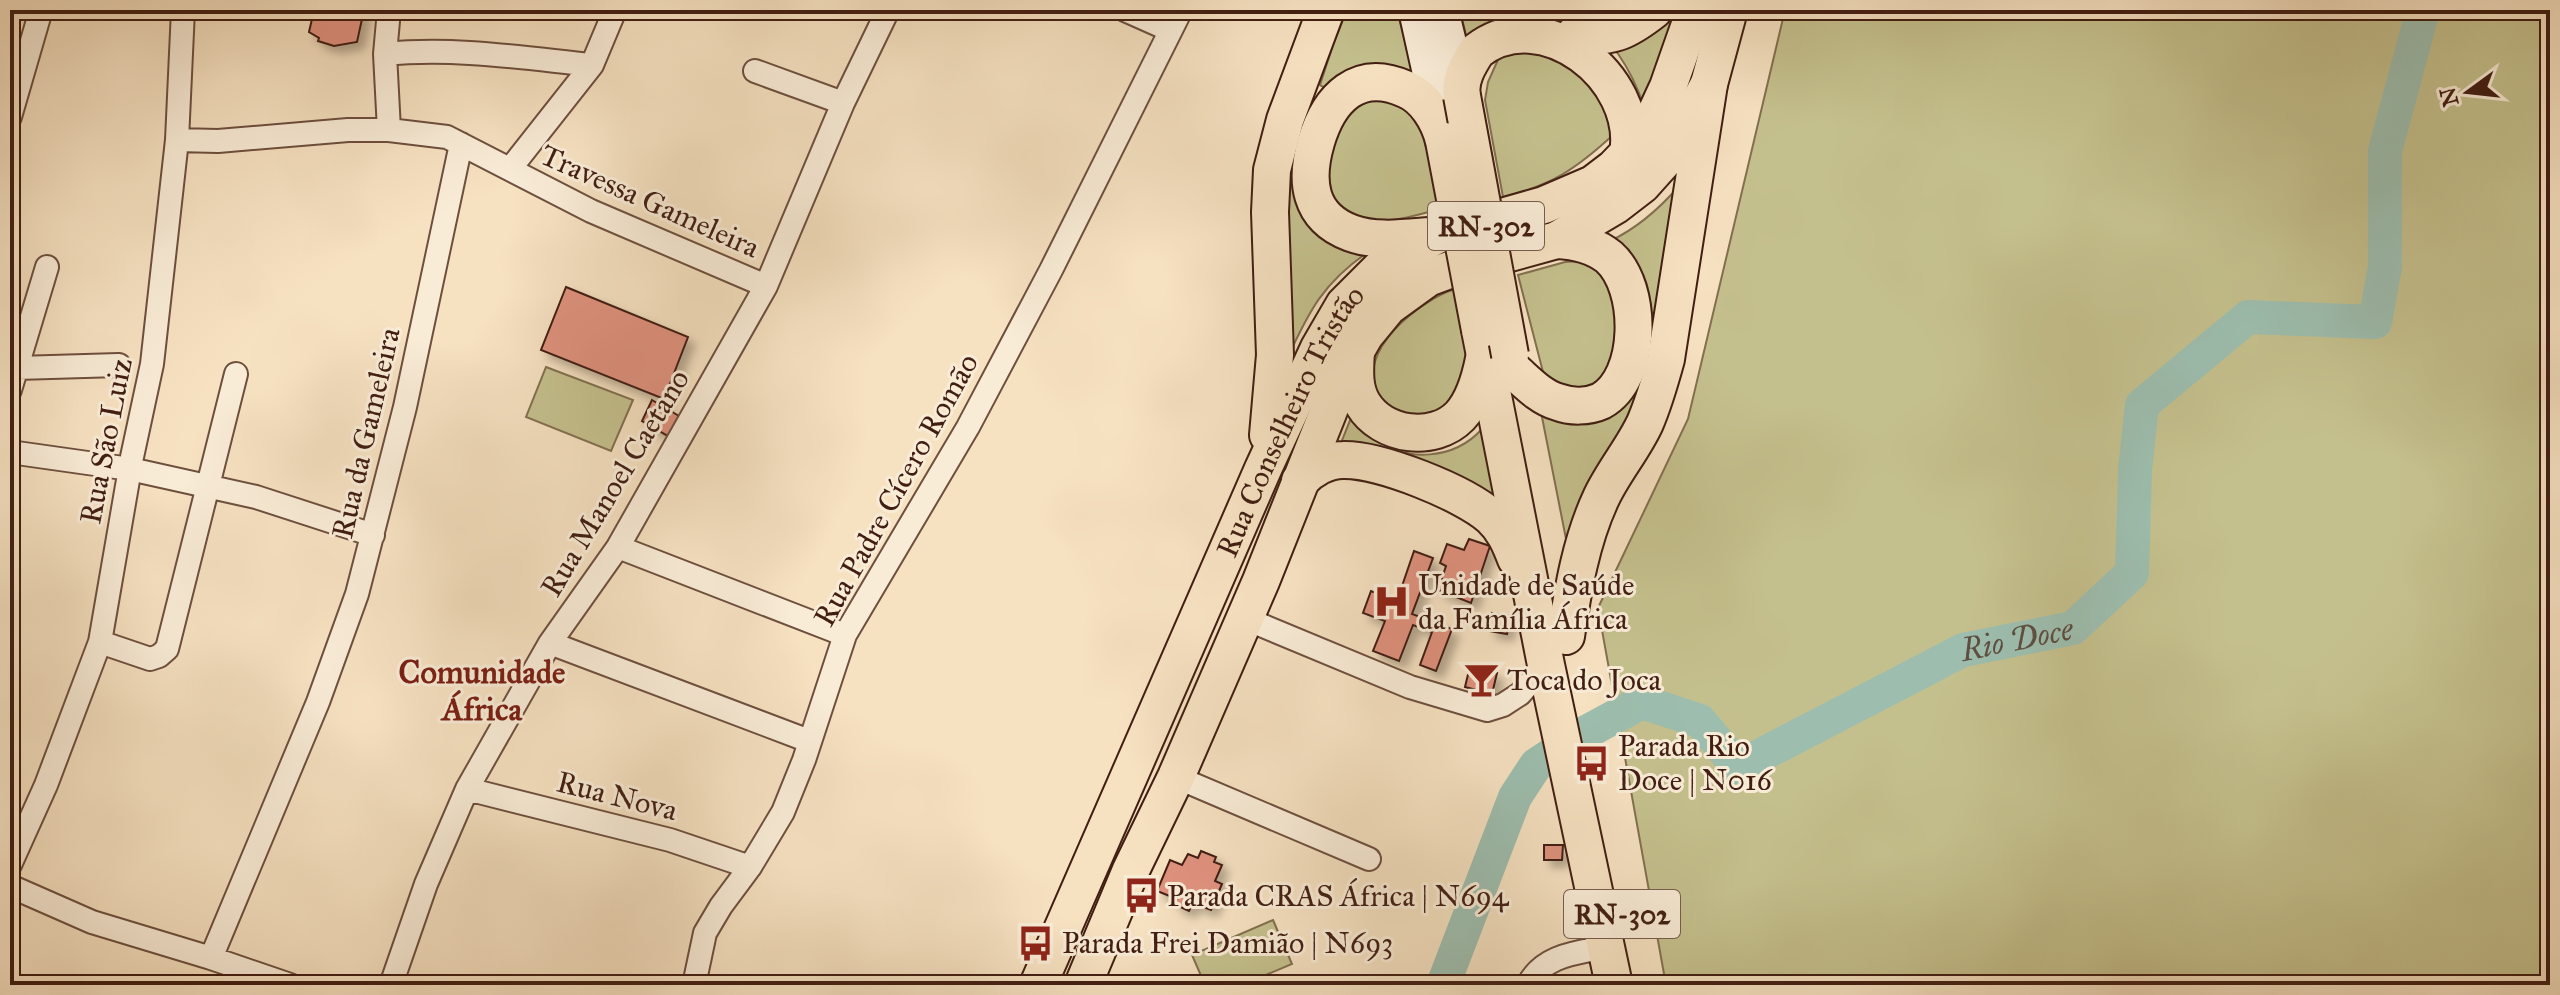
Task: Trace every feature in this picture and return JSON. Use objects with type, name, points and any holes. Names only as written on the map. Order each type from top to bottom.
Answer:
[{"type":"main road","points":[[1263,469],[1275,355],[1270,212],[1272,170],[1285,120],[1326,10]]},
{"type":"main road","name":"RN-302","points":[[1415,10],[1443,138],[1546,544],[1555,657]]},
{"type":"main road","name":"RN-302","points":[[1442,10],[1461,90],[1517,521],[1555,657],[1596,840],[1636,985]]},
{"type":"main road","points":[[1575,34],[1596,37],[1612,35],[1632,27],[1654,10]]},
{"type":"main road","name":"Rua Conselheiro Tristão","points":[[1038,985],[1263,469],[1319,348],[1344,305],[1380,269],[1435,236],[1522,212],[1593,184],[1628,154],[1646,132],[1662,101],[1695,10]]},
{"type":"main road","points":[[1555,657],[1590,526],[1611,478],[1644,426],[1660,382],[1709,84],[1729,10]]},
{"type":"main road","points":[[1461,90],[1479,49],[1508,23],[1526,17],[1558,22],[1600,58],[1620,90],[1629,125],[1628,154]]},
{"type":"main road","points":[[1435,236],[1375,237],[1352,233],[1338,226],[1323,214],[1313,200],[1309,182],[1310,163],[1319,130],[1334,103],[1357,85],[1371,82],[1393,84],[1418,96],[1430,110],[1443,138]]},
{"type":"main road","name":"Rua Conselheiro Tristão","points":[[1083,985],[1131,870],[1176,777],[1356,348],[1388,307],[1428,278],[1557,240],[1591,221],[1642,185],[1668,156],[1709,84]]},
{"type":"main road","points":[[1356,348],[1358,393],[1372,417],[1395,429],[1422,433],[1438,429],[1461,415],[1497,352],[1545,396],[1571,405],[1601,401],[1614,389],[1630,355],[1635,314],[1628,287],[1618,267],[1608,257],[1578,242],[1557,240]]},
{"type":"main road","points":[[1300,481],[1316,468],[1345,460],[1412,476],[1478,508],[1500,527],[1509,542],[1555,657]]},
{"type":"main road","name":"RN-302","points":[[1596,840],[1606,947],[1614,985]]},
{"type":"street","points":[[10,117],[41,10]]},
{"type":"street","name":"Rua São Luiz","points":[[10,865],[46,785],[100,642],[152,364],[177,140],[183,10]]},
{"type":"street","points":[[389,10],[385,54],[389,130]]},
{"type":"street","points":[[177,140],[218,141],[322,131],[389,130],[431,134],[461,144],[510,169],[592,65],[615,10]]},
{"type":"street","name":"Rua Manoel Caetano","points":[[391,985],[426,884],[467,789],[550,643],[618,547],[766,286],[843,103],[888,10]]},
{"type":"street","points":[[1125,10],[1176,20]]},
{"type":"street","name":"Rua Padre Cícero Romão","points":[[694,985],[705,933],[783,812],[845,635],[982,401],[1176,20]]},
{"type":"street","points":[[385,54],[452,51],[592,65]]},
{"type":"street","points":[[755,71],[843,103]]},
{"type":"street","name":"Rua da Gameleira","points":[[211,958],[318,702],[357,594],[405,407],[461,144]]},
{"type":"street","name":"Travessa Gameleira","points":[[510,169],[591,211],[766,286]]},
{"type":"street","points":[[47,267],[14,379],[119,365]]},
{"type":"street","points":[[100,642],[150,659],[167,649],[236,374]]},
{"type":"street","points":[[10,452],[130,469],[256,497],[373,535]]},
{"type":"street","points":[[618,547],[845,635]]},
{"type":"street","points":[[1244,618],[1410,687],[1487,710],[1503,705],[1520,694],[1555,657]]},
{"type":"street","points":[[550,643],[809,741]]},
{"type":"street","points":[[1176,777],[1369,859]]},
{"type":"street","name":"Rua Nova","points":[[467,789],[670,840],[750,867]]},
{"type":"street","points":[[10,886],[92,922],[290,985]]},
{"type":"street","points":[[1528,985],[1532,976],[1549,961],[1606,947]]},
{"type":"shaded area","points":[[1347,10],[1397,10],[1414,79],[1330,91],[1320,85]]},
{"type":"shaded area","points":[[1460,10],[1523,10],[1492,23],[1469,48]]},
{"type":"shaded area","points":[[1554,10],[1681,10],[1644,106],[1628,70],[1605,38],[1582,19]]},
{"type":"shaded area","points":[[1785,10],[2550,10],[2550,985],[1666,985],[1598,608],[1688,419]]},
{"type":"shaded area","points":[[1529,36],[1605,89],[1613,135],[1587,157],[1550,181],[1503,197],[1485,100],[1488,82],[1501,53]]},
{"type":"shaded area","points":[[1377,99],[1405,103],[1423,125],[1442,208],[1397,219],[1363,219],[1339,207],[1331,196],[1327,167],[1335,137],[1353,110]]},
{"type":"shaded area","points":[[1284,173],[1290,177],[1302,215],[1311,228],[1368,252],[1328,287],[1303,326],[1287,359]]},
{"type":"shaded area","points":[[1680,185],[1649,375],[1568,549],[1540,407],[1575,418],[1651,323],[1650,297],[1643,275],[1630,257],[1610,241],[1648,217]]},
{"type":"shaded area","points":[[1578,261],[1592,265],[1612,282],[1619,330],[1603,383],[1571,389],[1557,384],[1543,372],[1518,275]]},
{"type":"shaded area","points":[[1455,289],[1468,375],[1450,411],[1406,417],[1390,408],[1378,394],[1373,378],[1375,361],[1394,330],[1409,316]]},
{"type":"shaded area","points":[[546,367],[633,400],[611,451],[526,417]]},
{"type":"shaded area","points":[[1353,413],[1371,434],[1387,446],[1415,454],[1444,452],[1458,447],[1482,429],[1499,503],[1373,446],[1341,443]]},
{"type":"shaded area","points":[[1273,920],[1292,964],[1242,985],[1205,985],[1192,955]]},
{"type":"building","points":[[314,10],[364,10],[357,42],[334,46],[318,41],[319,38],[309,32]]},
{"type":"building","points":[[566,287],[688,337],[664,399],[541,350]]},
{"type":"building","points":[[652,400],[679,416],[668,436],[642,421]]},
{"type":"building","points":[[1469,539],[1490,546],[1471,603],[1438,590],[1446,566],[1440,563],[1447,544],[1464,550]]},
{"type":"building","points":[[1414,551],[1433,558],[1412,614],[1452,629],[1436,671],[1420,665],[1432,632],[1413,625],[1399,661],[1373,651],[1385,621],[1363,613],[1371,591],[1393,600],[1399,585],[1402,586]]},
{"type":"building","points":[[1492,613],[1510,616],[1507,634],[1489,631]]},
{"type":"building","name":"Toca do Joca","points":[[1470,666],[1497,673],[1492,694],[1465,687]]},
{"type":"building","points":[[1544,845],[1563,845],[1562,860],[1544,860]]},
{"type":"building","points":[[1201,851],[1216,857],[1214,862],[1222,865],[1215,881],[1222,884],[1211,910],[1193,903],[1189,911],[1174,904],[1177,899],[1157,891],[1170,860],[1182,865],[1188,854],[1198,858]]},
{"type":"waterway","name":"Rio Doce","points":[[1443,985],[1515,797],[1536,765],[1581,735],[1642,702],[1700,721],[1738,767],[1963,650],[2073,628],[2132,573],[2135,470],[2142,405],[2248,317],[2375,322],[2385,267],[2385,151],[2423,10]]},
{"type":"place","name":"Unidade de Saúde da Família África","points":[[1392,602]]},
{"type":"place","name":"Toca do Joca","points":[[1481,680]]},
{"type":"place","name":"Parada Rio Doce | N016","points":[[1592,763]]},
{"type":"place","name":"Parada CRAS África | N694","points":[[1141,896]]},
{"type":"place","name":"Parada Frei Damião | N693","points":[[1036,943]]},
{"type":"district","name":"Comunidade África","points":[[482,690]]}]
